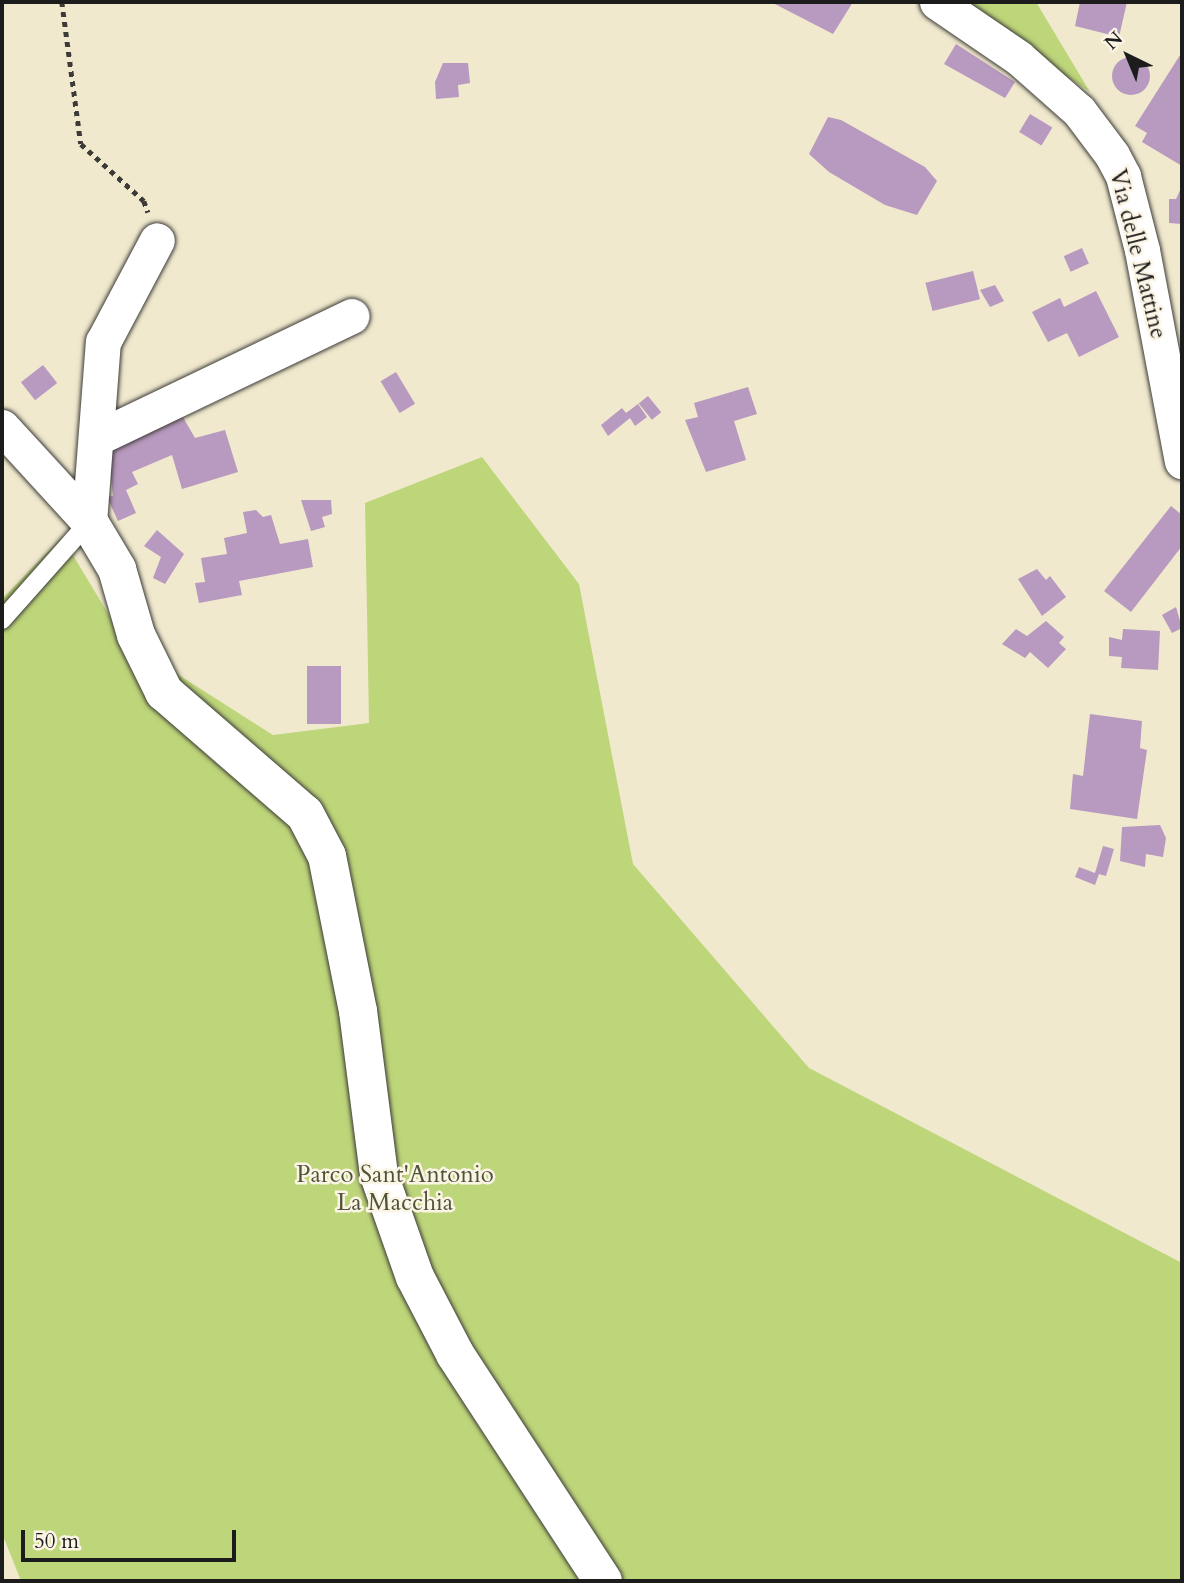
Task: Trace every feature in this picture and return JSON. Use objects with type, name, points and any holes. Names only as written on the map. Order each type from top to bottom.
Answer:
[{"type":"street","name":"Via delle Mattine","points":[[937,2],[1019,58],[1079,111],[1112,155],[1123,176],[1142,250],[1182,461]]},
{"type":"street","points":[[89,522],[99,437],[103,342],[156,240]]},
{"type":"street","points":[[99,437],[351,316]]},
{"type":"street","points":[[2,427],[89,522],[117,569],[136,635],[164,692],[305,814],[327,856],[336,920],[358,1011],[379,1175],[415,1277],[455,1354],[603,1581]]},
{"type":"lane","points":[[2,620],[89,522]]},
{"type":"path","points":[[62,2],[81,144],[144,201],[156,240]]},
{"type":"green space","points":[[955,2],[1036,2],[1090,92]]},
{"type":"green space","name":"Parco Sant'Antonio La Macchia","points":[[482,457],[579,584],[633,864],[809,1068],[1182,1263],[1182,1581],[21,1581],[2,1533],[2,599],[62,537],[124,640],[273,735],[369,723],[365,503]]},
{"type":"building","points":[[771,2],[853,2],[833,34]]},
{"type":"building","points":[[1080,2],[1127,2],[1119,37],[1075,26]]},
{"type":"building","points":[[956,44],[1015,82],[1005,98],[944,64]]},
{"type":"building","points":[[1182,52],[1182,166],[1142,142],[1147,133],[1135,126]]},
{"type":"building","points":[[1131,57],[1144,63],[1150,76],[1144,89],[1131,95],[1118,89],[1112,76],[1118,63]]},
{"type":"building","points":[[443,63],[468,63],[470,83],[458,85],[459,97],[436,99],[435,82]]},
{"type":"building","points":[[1030,114],[1052,127],[1041,145],[1019,132]]},
{"type":"building","points":[[828,117],[841,120],[925,167],[937,181],[917,215],[885,205],[829,172],[809,154]]},
{"type":"building","points":[[1182,186],[1182,224],[1169,223],[1169,199],[1176,199]]},
{"type":"building","points":[[1082,248],[1089,264],[1071,272],[1064,256]]},
{"type":"building","points":[[973,271],[980,299],[932,311],[925,283]]},
{"type":"building","points":[[995,285],[1004,301],[990,307],[980,290]]},
{"type":"building","points":[[1096,291],[1119,337],[1079,357],[1067,333],[1048,342],[1032,312],[1060,298],[1064,307]]},
{"type":"building","points":[[43,365],[57,383],[35,400],[21,382]]},
{"type":"building","points":[[396,372],[415,404],[400,413],[381,381]]},
{"type":"building","points":[[748,387],[757,414],[734,421],[746,460],[706,472],[685,420],[698,417],[694,403]]},
{"type":"building","points":[[648,396],[661,412],[652,420],[639,404]]},
{"type":"building","points":[[638,404],[647,417],[635,426],[630,418],[608,436],[601,425],[622,408],[626,413]]},
{"type":"building","points":[[180,412],[195,438],[225,430],[238,472],[182,489],[172,455],[132,472],[138,484],[126,490],[136,513],[118,521],[107,497],[113,496],[107,443]]},
{"type":"building","points":[[301,500],[331,500],[332,514],[322,517],[325,527],[311,531]]},
{"type":"building","points":[[1171,506],[1182,515],[1182,546],[1131,612],[1104,591]]},
{"type":"building","points":[[256,510],[263,517],[271,515],[280,544],[308,539],[313,567],[239,581],[242,595],[199,603],[195,583],[205,582],[201,558],[227,554],[224,538],[247,533],[243,512]]},
{"type":"building","points":[[157,530],[184,554],[165,584],[153,578],[161,557],[144,546]]},
{"type":"building","points":[[1037,569],[1046,580],[1050,576],[1066,597],[1042,616],[1018,579]]},
{"type":"building","points":[[1176,607],[1182,628],[1172,633],[1162,615]]},
{"type":"building","points":[[1046,621],[1064,637],[1059,643],[1066,649],[1048,668],[1030,652],[1025,658],[1002,644],[1016,629],[1027,636]]},
{"type":"building","points":[[1123,629],[1160,631],[1158,670],[1121,668],[1122,657],[1109,656],[1109,637],[1122,640]]},
{"type":"building","points":[[307,666],[341,666],[341,724],[307,724]]},
{"type":"building","points":[[1090,714],[1142,721],[1140,748],[1147,750],[1137,819],[1070,809],[1073,774],[1083,776]]},
{"type":"building","points":[[1160,825],[1166,838],[1163,857],[1146,854],[1145,867],[1120,861],[1122,827]]},
{"type":"building","points":[[1103,846],[1114,849],[1106,876],[1099,874],[1095,885],[1075,877],[1079,867],[1095,873]]}]
